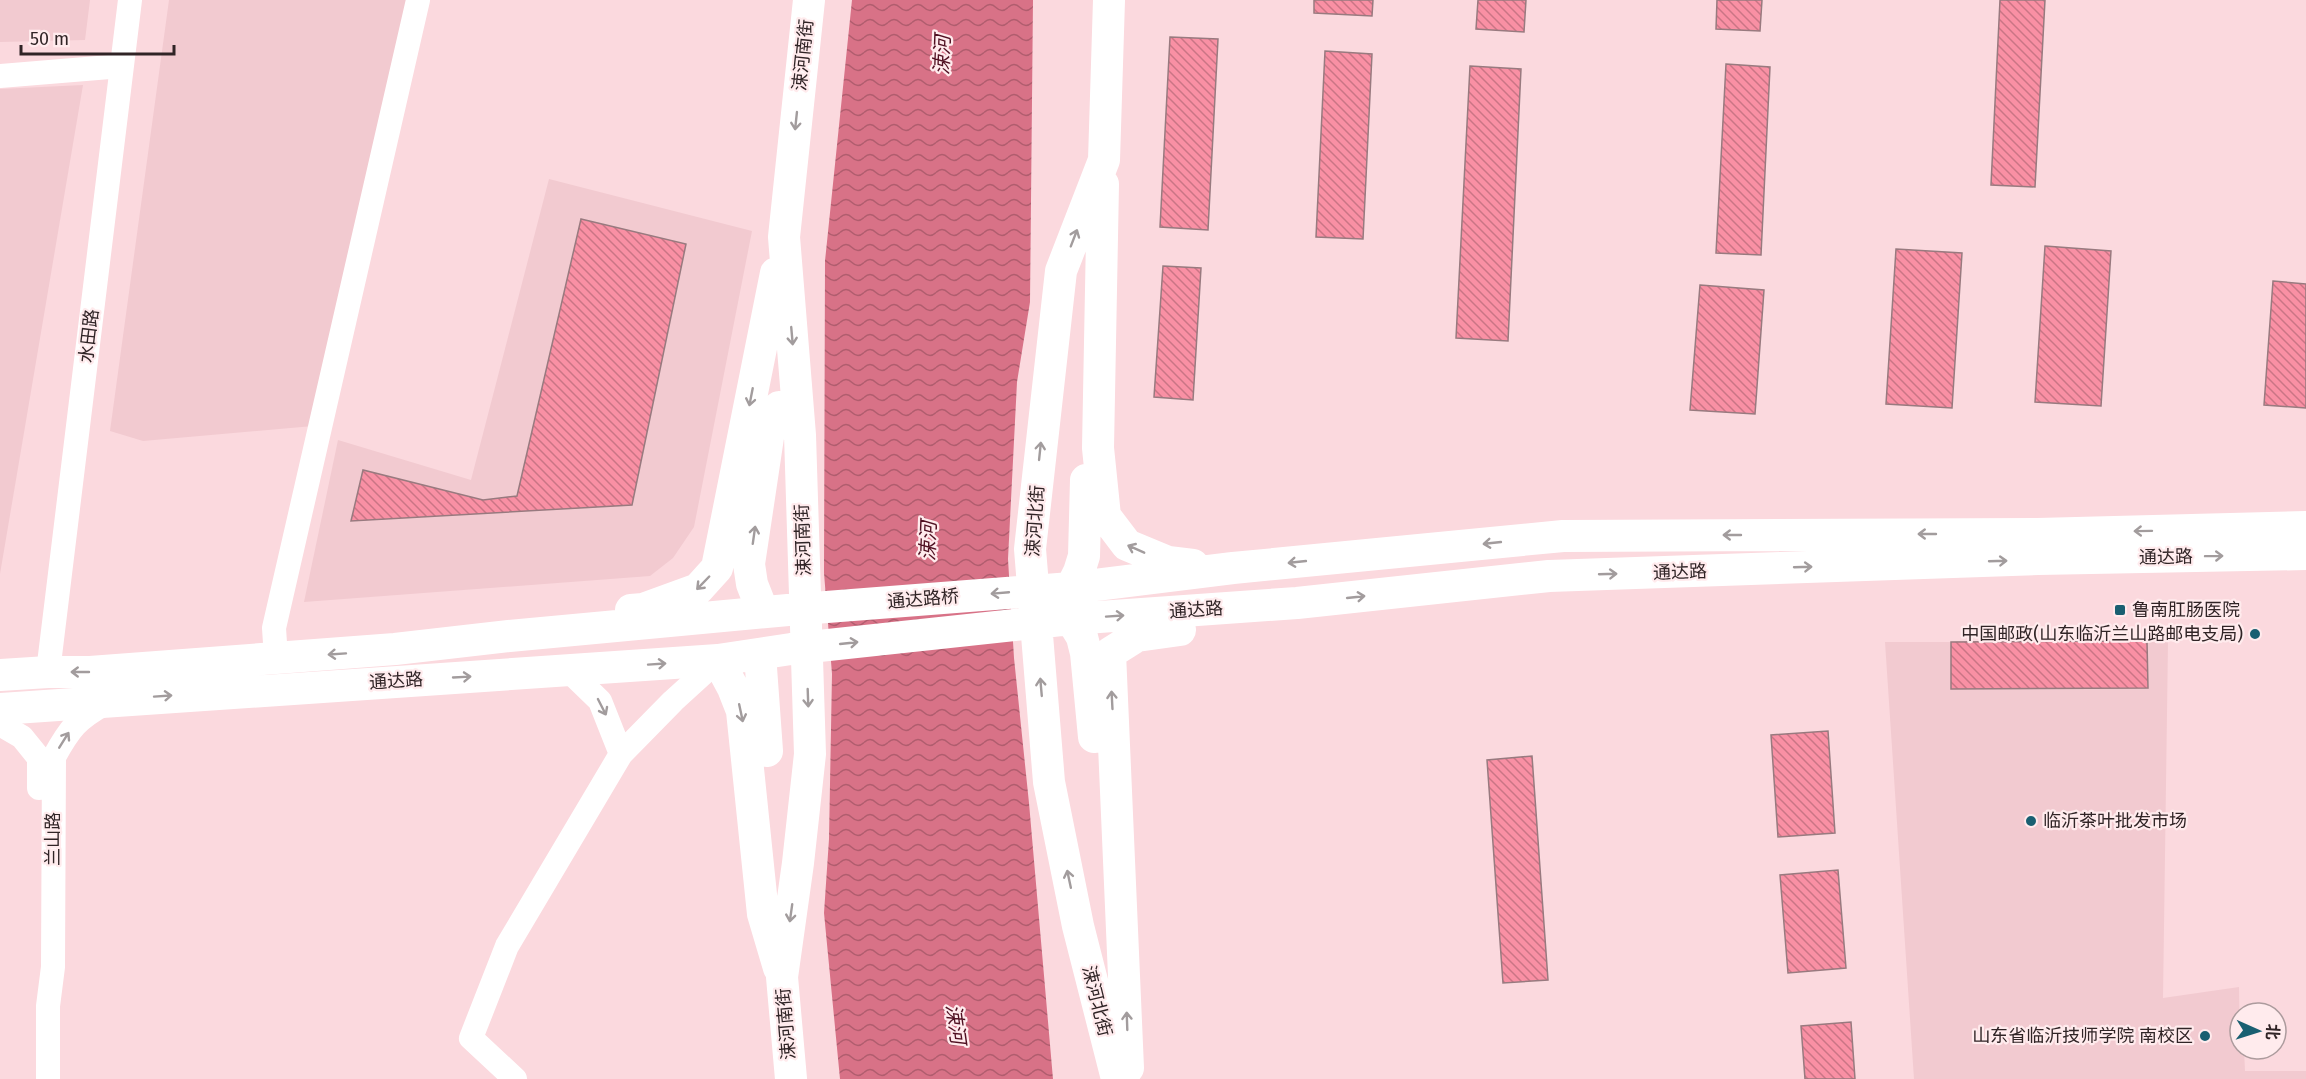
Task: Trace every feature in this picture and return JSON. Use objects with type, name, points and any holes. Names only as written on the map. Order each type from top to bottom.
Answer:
[{"type":"main road","name":"涑河南街","points":[[791,1079],[782,977],[810,754],[800,435],[783,237],[809,0]]},
{"type":"main road","name":"涑河北街","points":[[1109,0],[1104,160],[1061,271],[1030,549],[1049,782],[1078,926],[1117,1079]]},
{"type":"main road","points":[[1104,160],[1098,448],[1105,516],[1126,545],[1168,562],[1233,568]]},
{"type":"main road","points":[[509,636],[547,621],[643,609],[698,590],[717,568],[783,237]]},
{"type":"main road","points":[[1057,295],[1066,286],[1076,285],[1085,287],[1090,296],[1084,556],[1079,572],[1065,588]]},
{"type":"main road","points":[[776,611],[752,584],[749,564],[770,424],[779,407],[789,409],[800,435]]},
{"type":"main road","name":"通达路","points":[[1065,588],[1233,568],[1563,536],[2037,534],[2306,527]]},
{"type":"main road","name":"通达路","points":[[1064,620],[1297,603],[1550,576],[2038,559],[2306,554]]},
{"type":"main road","name":"通达路桥","points":[[776,611],[1065,588]]},
{"type":"main road","points":[[1129,1079],[1110,653],[1137,636],[1231,622],[1297,603]]},
{"type":"main road","name":"通达路","points":[[0,675],[90,672],[395,650],[509,636],[776,611]]},
{"type":"main road","points":[[1064,620],[1082,637],[1086,653],[1098,780],[1107,930],[1103,940],[1093,939],[1078,926]]},
{"type":"main road","name":"通达路桥","points":[[791,649],[1064,620]]},
{"type":"main road","name":"通达路","points":[[0,709],[718,660],[791,649]]},
{"type":"main road","points":[[760,654],[774,846],[781,872],[798,863]]},
{"type":"main road","points":[[718,660],[742,711],[763,914],[782,977]]},
{"type":"street","name":"水田路","points":[[48,672],[130,0]]},
{"type":"street","points":[[276,658],[274,628],[418,0]]},
{"type":"street","points":[[0,76],[122,66]]},
{"type":"street","points":[[515,1079],[471,1038],[507,946],[621,754],[673,701],[718,660]]},
{"type":"street","points":[[568,670],[600,701],[621,754]]},
{"type":"street","name":"兰山路","points":[[48,1079],[48,1006],[53,967],[54,757],[66,735],[82,716],[112,700]]},
{"type":"street","name":"兰山路","points":[[0,724],[22,737],[39,758],[40,968],[48,1006]]},
{"type":"shaded area","points":[[0,0],[90,0],[85,40],[0,42]]},
{"type":"shaded area","points":[[169,0],[410,0],[313,426],[143,441],[110,431]]},
{"type":"shaded area","points":[[83,85],[0,574],[0,89]]},
{"type":"shaded area","points":[[549,179],[752,231],[694,527],[673,558],[650,576],[304,602],[338,440],[471,480]]},
{"type":"shaded area","name":"临沂茶叶批发市场","points":[[1885,642],[2168,642],[2163,998],[2239,987],[2239,1001],[2228,1001],[2228,1061],[2245,1061],[2245,1071],[2306,1071],[2306,1079],[1914,1079]]},
{"type":"water","name":"涑河","points":[[852,0],[1033,0],[1030,302],[1017,382],[1008,559],[1014,658],[1053,1079],[840,1079],[824,913],[829,839],[832,674],[824,573],[825,261]]},
{"type":"building","points":[[1314,0],[1373,0],[1372,16],[1314,13]]},
{"type":"building","points":[[1478,0],[1526,0],[1524,32],[1476,29]]},
{"type":"building","points":[[1717,0],[1762,0],[1760,31],[1716,29]]},
{"type":"building","points":[[2000,0],[2045,0],[2035,187],[1991,185]]},
{"type":"building","points":[[1170,37],[1218,39],[1208,230],[1160,227]]},
{"type":"building","points":[[1325,51],[1372,54],[1363,239],[1316,237]]},
{"type":"building","points":[[1726,64],[1770,67],[1761,255],[1716,253]]},
{"type":"building","points":[[1470,66],[1521,69],[1508,341],[1456,338]]},
{"type":"building","points":[[581,219],[686,244],[632,505],[351,521],[363,470],[483,500],[517,496]]},
{"type":"building","points":[[2045,246],[2111,251],[2101,406],[2035,402]]},
{"type":"building","points":[[1896,249],[1962,253],[1952,408],[1886,404]]},
{"type":"building","points":[[1163,266],[1201,268],[1193,400],[1154,397]]},
{"type":"building","points":[[2273,281],[2306,284],[2306,408],[2264,405]]},
{"type":"building","points":[[1700,285],[1764,290],[1755,414],[1690,410]]},
{"type":"building","points":[[2147,641],[2148,688],[1951,689],[1951,642]]},
{"type":"building","points":[[1828,731],[1835,833],[1778,837],[1771,735]]},
{"type":"building","points":[[1532,756],[1548,980],[1503,983],[1487,760]]},
{"type":"building","points":[[1838,870],[1846,968],[1788,973],[1780,875]]},
{"type":"building","points":[[1851,1022],[1855,1079],[1805,1079],[1801,1026]]},
{"type":"place","name":"鲁南肛肠医院","points":[[2120,610]]},
{"type":"place","name":"中国邮政(山东临沂兰山路邮电支局)","points":[[2255,634]]},
{"type":"place","name":"临沂茶叶批发市场","points":[[2031,821]]},
{"type":"place","name":"山东省临沂技师学院 南校区","points":[[2205,1036]]}]
